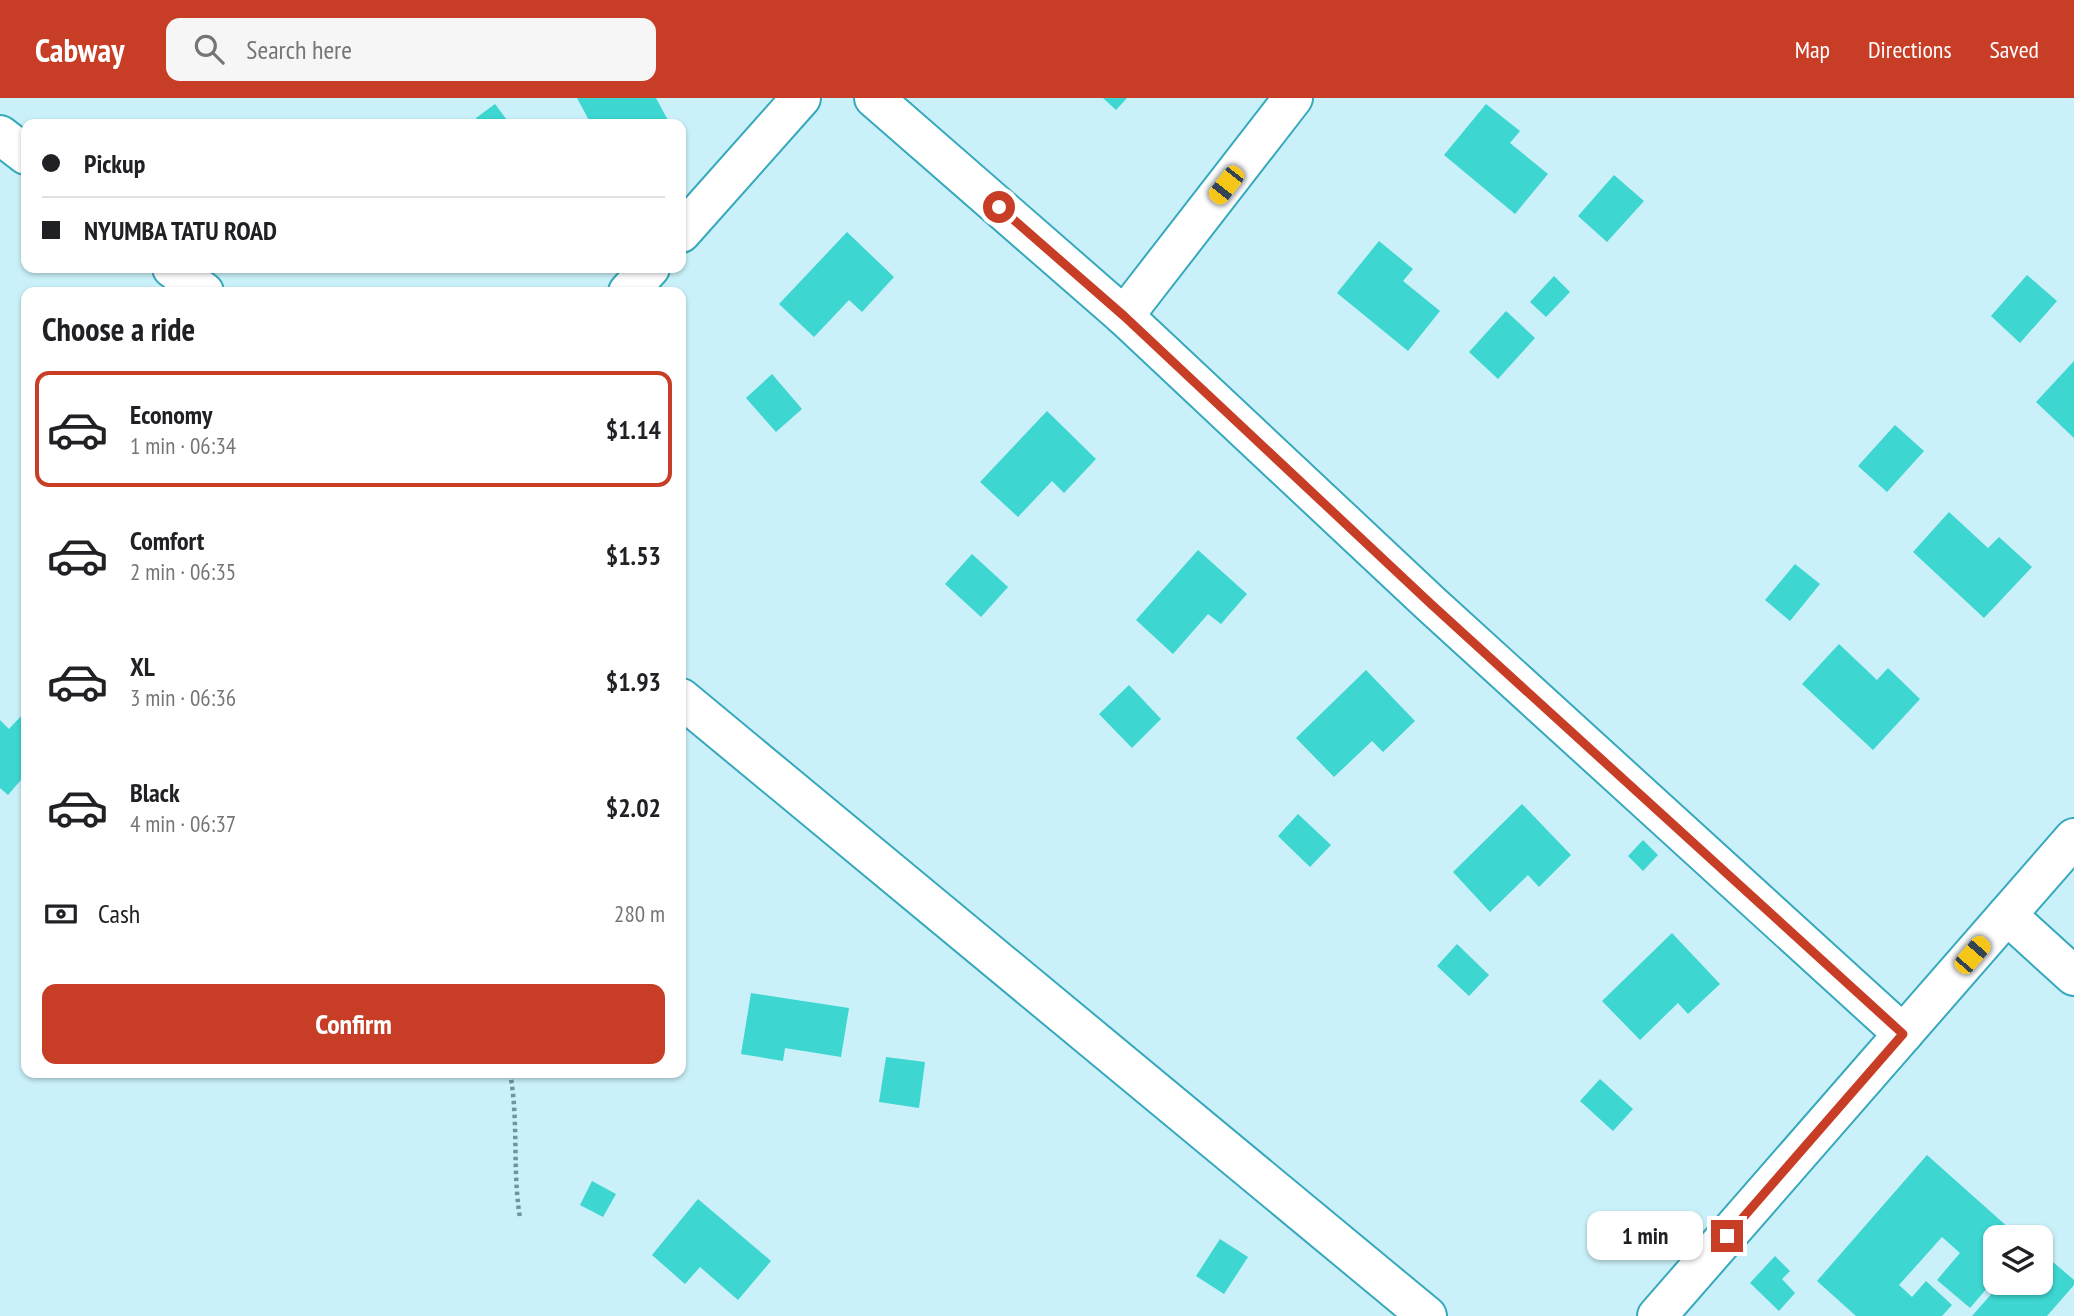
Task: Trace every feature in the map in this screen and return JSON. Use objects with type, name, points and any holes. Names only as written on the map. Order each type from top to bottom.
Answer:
[{"type":"street","points":[[686,227],[801,98]]},
{"type":"street","points":[[874,98],[1124,316],[1431,604],[1903,1034]]},
{"type":"street","points":[[1124,316],[1293,98]]},
{"type":"street","points":[[0,135],[21,151]]},
{"type":"street","points":[[179,273],[197,287]]},
{"type":"street","points":[[633,287],[645,273]]},
{"type":"street","points":[[686,702],[1427,1316]]},
{"type":"street","points":[[1657,1316],[2074,838]]},
{"type":"street","points":[[2007,915],[2074,976]]},
{"type":"path","points":[[511,1078],[516,1108],[514,1185],[520,1218]]},
{"type":"building","points":[[577,98],[656,98],[667,119],[588,119]]},
{"type":"building","points":[[1103,98],[1127,98],[1116,110]]},
{"type":"building","points":[[495,104],[506,119],[477,119]]},
{"type":"building","points":[[1486,104],[1520,131],[1510,143],[1548,174],[1515,214],[1444,155]]},
{"type":"building","points":[[1614,175],[1644,201],[1607,242],[1578,216]]},
{"type":"building","points":[[847,232],[894,277],[862,312],[849,300],[814,337],[779,304]]},
{"type":"building","points":[[1379,241],[1413,269],[1403,281],[1440,311],[1408,351],[1337,293]]},
{"type":"building","points":[[2027,275],[2057,301],[2020,343],[1991,316]]},
{"type":"building","points":[[1554,276],[1570,292],[1546,317],[1530,302]]},
{"type":"building","points":[[1506,311],[1535,338],[1498,379],[1469,352]]},
{"type":"building","points":[[2074,361],[2074,438],[2036,402]]},
{"type":"building","points":[[772,374],[802,409],[776,432],[746,398]]},
{"type":"building","points":[[1047,411],[1096,459],[1064,493],[1052,481],[1018,517],[980,482]]},
{"type":"building","points":[[1895,425],[1924,451],[1887,492],[1858,466]]},
{"type":"building","points":[[1949,512],[1988,548],[1999,537],[2032,567],[1984,618],[1913,552]]},
{"type":"building","points":[[1198,550],[1247,594],[1221,624],[1208,614],[1173,654],[1136,620]]},
{"type":"building","points":[[972,554],[1008,587],[981,617],[945,584]]},
{"type":"building","points":[[1795,564],[1820,584],[1790,621],[1765,600]]},
{"type":"building","points":[[1839,644],[1877,680],[1888,668],[1920,699],[1873,750],[1802,684]]},
{"type":"building","points":[[1366,670],[1415,721],[1383,752],[1372,741],[1334,777],[1296,738]]},
{"type":"building","points":[[1129,685],[1161,719],[1132,748],[1099,714]]},
{"type":"building","points":[[21,716],[21,780],[8,795],[0,788],[0,720],[9,729]]},
{"type":"building","points":[[1522,804],[1571,855],[1539,887],[1528,875],[1490,912],[1453,872]]},
{"type":"building","points":[[1298,814],[1331,845],[1310,867],[1278,836]]},
{"type":"building","points":[[1643,840],[1658,855],[1643,871],[1628,856]]},
{"type":"building","points":[[1672,933],[1720,984],[1688,1014],[1678,1003],[1640,1040],[1602,1001]]},
{"type":"building","points":[[1457,944],[1489,975],[1469,996],[1437,966]]},
{"type":"building","points":[[751,993],[849,1008],[841,1057],[785,1048],[783,1061],[741,1054]]},
{"type":"building","points":[[886,1057],[925,1062],[919,1108],[879,1102]]},
{"type":"building","points":[[1600,1079],[1633,1109],[1613,1131],[1580,1101]]},
{"type":"building","points":[[1927,1155],[2006,1225],[1983,1225],[1983,1293],[1970,1308],[1937,1280],[1960,1253],[1942,1237],[1899,1285],[1912,1297],[1926,1281],[1952,1305],[1942,1316],[1856,1316],[1817,1281]]},
{"type":"building","points":[[592,1181],[616,1194],[603,1217],[580,1205]]},
{"type":"building","points":[[698,1199],[771,1261],[738,1300],[700,1267],[685,1284],[652,1255]]},
{"type":"building","points":[[1220,1239],[1248,1257],[1224,1294],[1196,1276]]},
{"type":"building","points":[[1775,1256],[1790,1271],[1782,1279],[1795,1293],[1779,1311],[1750,1283]]},
{"type":"building","points":[[2053,1262],[2074,1280],[2074,1285],[2047,1316],[1972,1316],[1990,1295],[2053,1295]]},
{"type":"route","points":[[999,207],[1124,316],[1431,604],[1903,1034],[1727,1236]]}]
